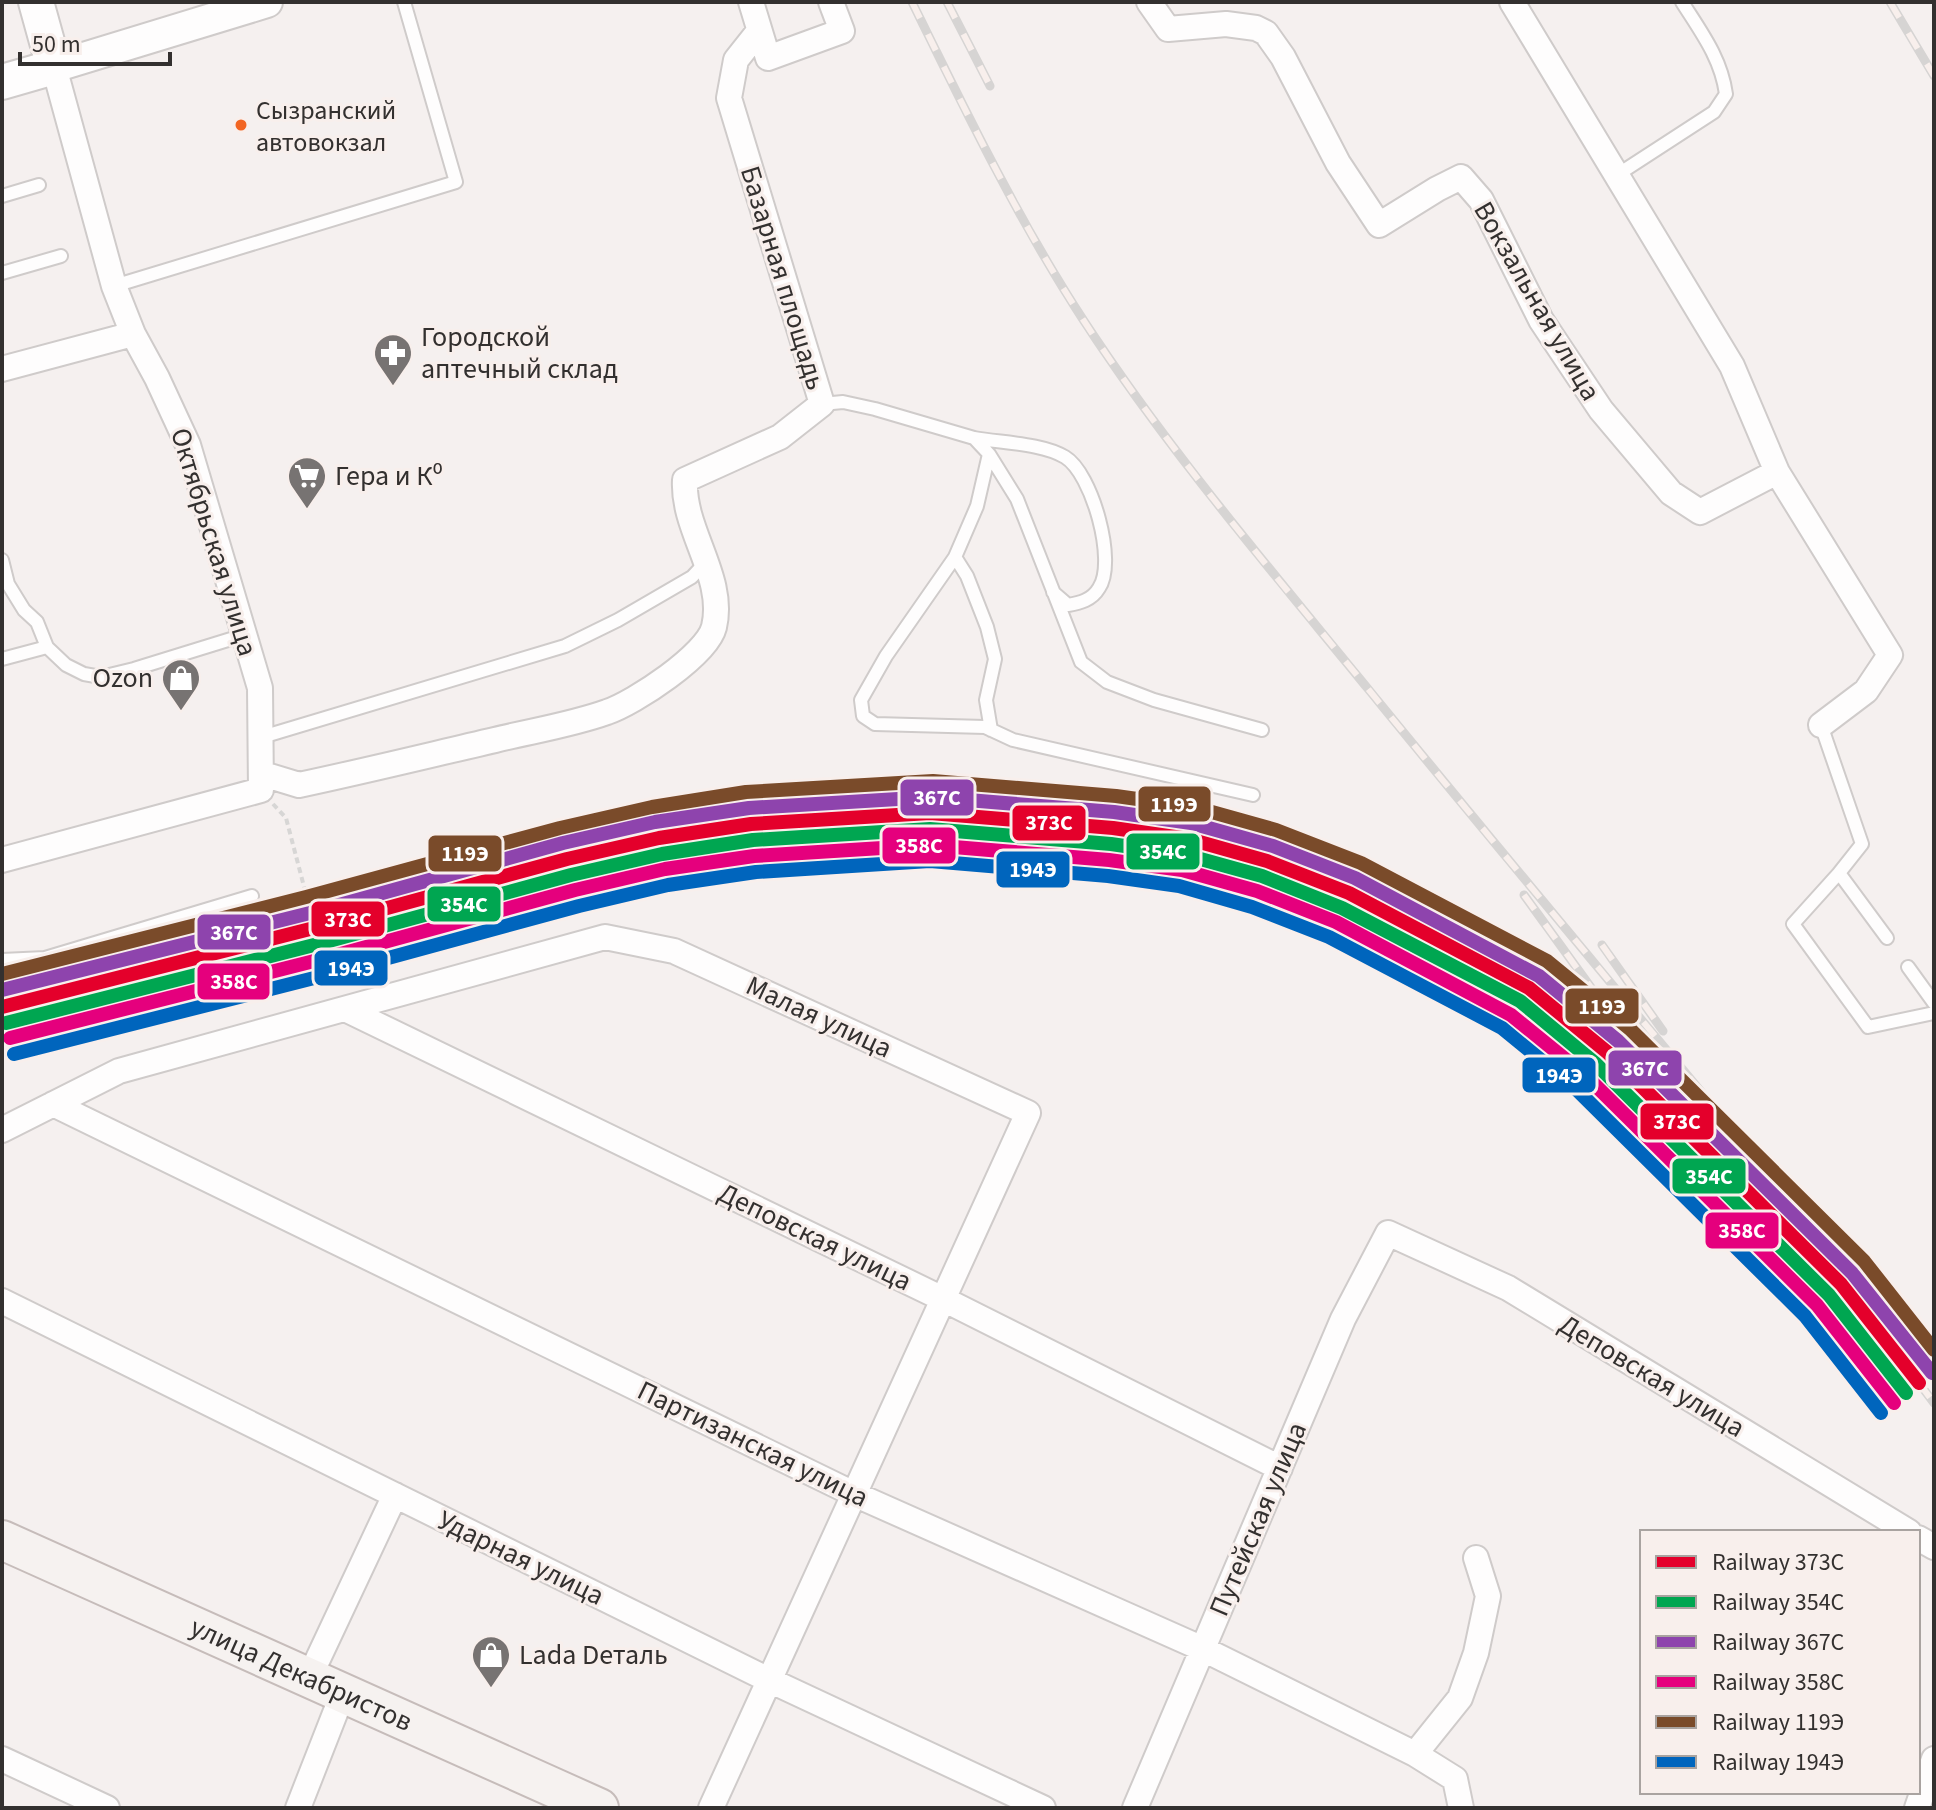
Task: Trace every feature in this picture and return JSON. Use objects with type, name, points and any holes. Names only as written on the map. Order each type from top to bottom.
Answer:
[{"type":"main road","name":"Октябрьская улица","points":[[36,2],[54,67]]},
{"type":"main road","points":[[2,82],[54,67]]},
{"type":"main road","name":"улица Декабристов","points":[[2,1540],[599,1808]]},
{"type":"street","points":[[54,67],[223,8],[267,2]]},
{"type":"street","points":[[751,2],[768,58],[842,31],[831,2]]},
{"type":"street","name":"Вокзальная улица","points":[[1149,2],[1168,29],[1226,24],[1256,28],[1266,33],[1283,57],[1338,163],[1379,225],[1461,177],[1481,200],[1541,320],[1601,410],[1671,493],[1700,512],[1777,472]]},
{"type":"street","points":[[1512,2],[1732,366],[1777,472],[1890,655],[1866,691],[1821,725]]},
{"type":"street","name":"Базарная площадь","points":[[263,774],[299,785],[608,712],[665,679],[689,661],[713,631],[716,615],[713,591],[684,499],[685,480],[780,437],[822,404],[729,98],[736,60],[759,31]]},
{"type":"street","name":"Октябрьская улица","points":[[54,67],[114,286],[133,334],[188,445],[260,688],[263,774]]},
{"type":"street","points":[[2,369],[133,334]]},
{"type":"street","points":[[2,860],[261,790],[263,774]]},
{"type":"street","name":"Малая улица","points":[[347,1010],[605,937],[674,951],[1028,1113],[943,1299]]},
{"type":"street","points":[[2,1130],[119,1071],[347,1010]]},
{"type":"street","name":"Деповская улица","points":[[347,1010],[943,1299],[1280,1468]]},
{"type":"street","name":"Партизанская улица","points":[[53,1104],[854,1494],[1203,1649],[1415,1754],[1455,1779],[1461,1808]]},
{"type":"street","name":"Деповская улица","points":[[1388,1233],[1508,1288],[1906,1530]]},
{"type":"street","name":"Путейская улица","points":[[1135,1808],[1343,1319],[1388,1233]]},
{"type":"street","points":[[711,1808],[943,1299]]},
{"type":"street","name":"Ударная улица","points":[[2,1301],[769,1680],[1043,1808]]},
{"type":"street","points":[[309,1678],[395,1495]]},
{"type":"street","points":[[1415,1754],[1460,1698],[1476,1653],[1488,1596],[1476,1558]]},
{"type":"street","points":[[298,1808],[343,1693]]},
{"type":"street","points":[[2,1759],[107,1808]]},
{"type":"street","points":[[1917,1808],[1934,1759]]},
{"type":"lane","points":[[114,286],[456,182],[404,2]]},
{"type":"lane","points":[[1617,175],[1714,112],[1726,94],[1723,71],[1682,2]]},
{"type":"lane","points":[[2,196],[39,185]]},
{"type":"lane","points":[[2,273],[61,256]]},
{"type":"lane","points":[[822,404],[843,402],[875,409],[974,438],[1042,448],[1067,458],[1082,476],[1095,506],[1106,550],[1105,574],[1100,587],[1090,598],[1078,604],[1068,605],[1052,591]]},
{"type":"lane","points":[[974,438],[989,454],[1017,499],[1081,662],[1107,682],[1154,700],[1262,730]]},
{"type":"lane","points":[[989,454],[977,506],[955,557],[879,667],[861,700],[863,716],[875,724],[985,727],[1013,740],[1253,795]]},
{"type":"lane","points":[[955,557],[967,576],[987,627],[995,659],[986,700],[991,730]]},
{"type":"lane","points":[[2,560],[8,584],[24,610],[37,622],[47,647],[66,665],[84,674],[101,677],[134,669],[244,635]]},
{"type":"lane","points":[[262,737],[565,646],[618,620],[668,588],[692,577],[705,563]]},
{"type":"lane","points":[[2,659],[47,647]]},
{"type":"lane","points":[[1821,725],[1862,844],[1793,924],[1868,1027],[1934,1013]]},
{"type":"lane","points":[[1839,873],[1887,938]]},
{"type":"lane","points":[[2,960],[45,958],[252,896]]},
{"type":"lane","points":[[1908,967],[1934,1003]]},
{"type":"path","points":[[286,818],[322,955],[347,1010]]},
{"type":"railway","points":[[912,2],[1037,244],[1084,321],[1151,417],[1258,555],[1934,1377]]},
{"type":"railway","points":[[947,2],[990,86]]},
{"type":"railway","points":[[1890,2],[1934,76]]},
{"type":"railway","points":[[179,945],[563,847],[657,826],[750,812],[925,800],[1021,805],[1148,818],[1234,837],[1353,877],[1539,976],[1615,1040],[1709,1132],[1783,1213],[1841,1284]]},
{"type":"railway","points":[[1524,895],[1616,1022]]},
{"type":"railway","points":[[1602,945],[1663,1031]]},
{"type":"railway","points":[[1919,1383],[1934,1403]]},
{"type":"rail line","name":"119Э","points":[[2,974],[306,897],[560,828],[652,807],[746,792],[933,781],[1116,796],[1194,807],[1276,830],[1361,863],[1547,961],[1630,1029],[1864,1261],[1934,1350]]},
{"type":"rail line","name":"367С","points":[[2,990],[310,913],[563,843],[655,822],[749,808],[931,797],[1114,812],[1191,823],[1273,846],[1355,878],[1539,976],[1618,1041],[1852,1273],[1932,1373]]},
{"type":"rail line","name":"373C","points":[[2,1007],[314,928],[567,859],[659,838],[751,824],[930,813],[1113,828],[1189,839],[1267,861],[1349,893],[1529,988],[1607,1052],[1841,1284],[1919,1383]]},
{"type":"rail line","name":"354С","points":[[6,1023],[318,944],[571,875],[662,854],[753,840],[930,829],[1111,844],[1186,855],[1262,876],[1342,908],[1520,1001],[1596,1064],[1829,1295],[1906,1393]]},
{"type":"rail line","name":"358С","points":[[10,1038],[322,959],[575,890],[665,869],[754,856],[930,845],[1109,860],[1182,870],[1257,891],[1336,922],[1511,1015],[1586,1076],[1817,1305],[1894,1403]]},
{"type":"rail line","name":"194Э","points":[[14,1054],[326,975],[579,906],[668,885],[756,872],[930,861],[1108,876],[1179,886],[1252,907],[1329,937],[1502,1028],[1575,1088],[1805,1316],[1881,1413]]},
{"type":"place","name":"Сызранский автовокзал","points":[[241,125]]},
{"type":"place","name":"Городской аптечный склад","points":[[393,387]]},
{"type":"place","name":"Гера и К⁰","points":[[307,510]]},
{"type":"place","name":"Ozon","points":[[181,712]]},
{"type":"place","name":"Lada Dеталь","points":[[491,1689]]}]
